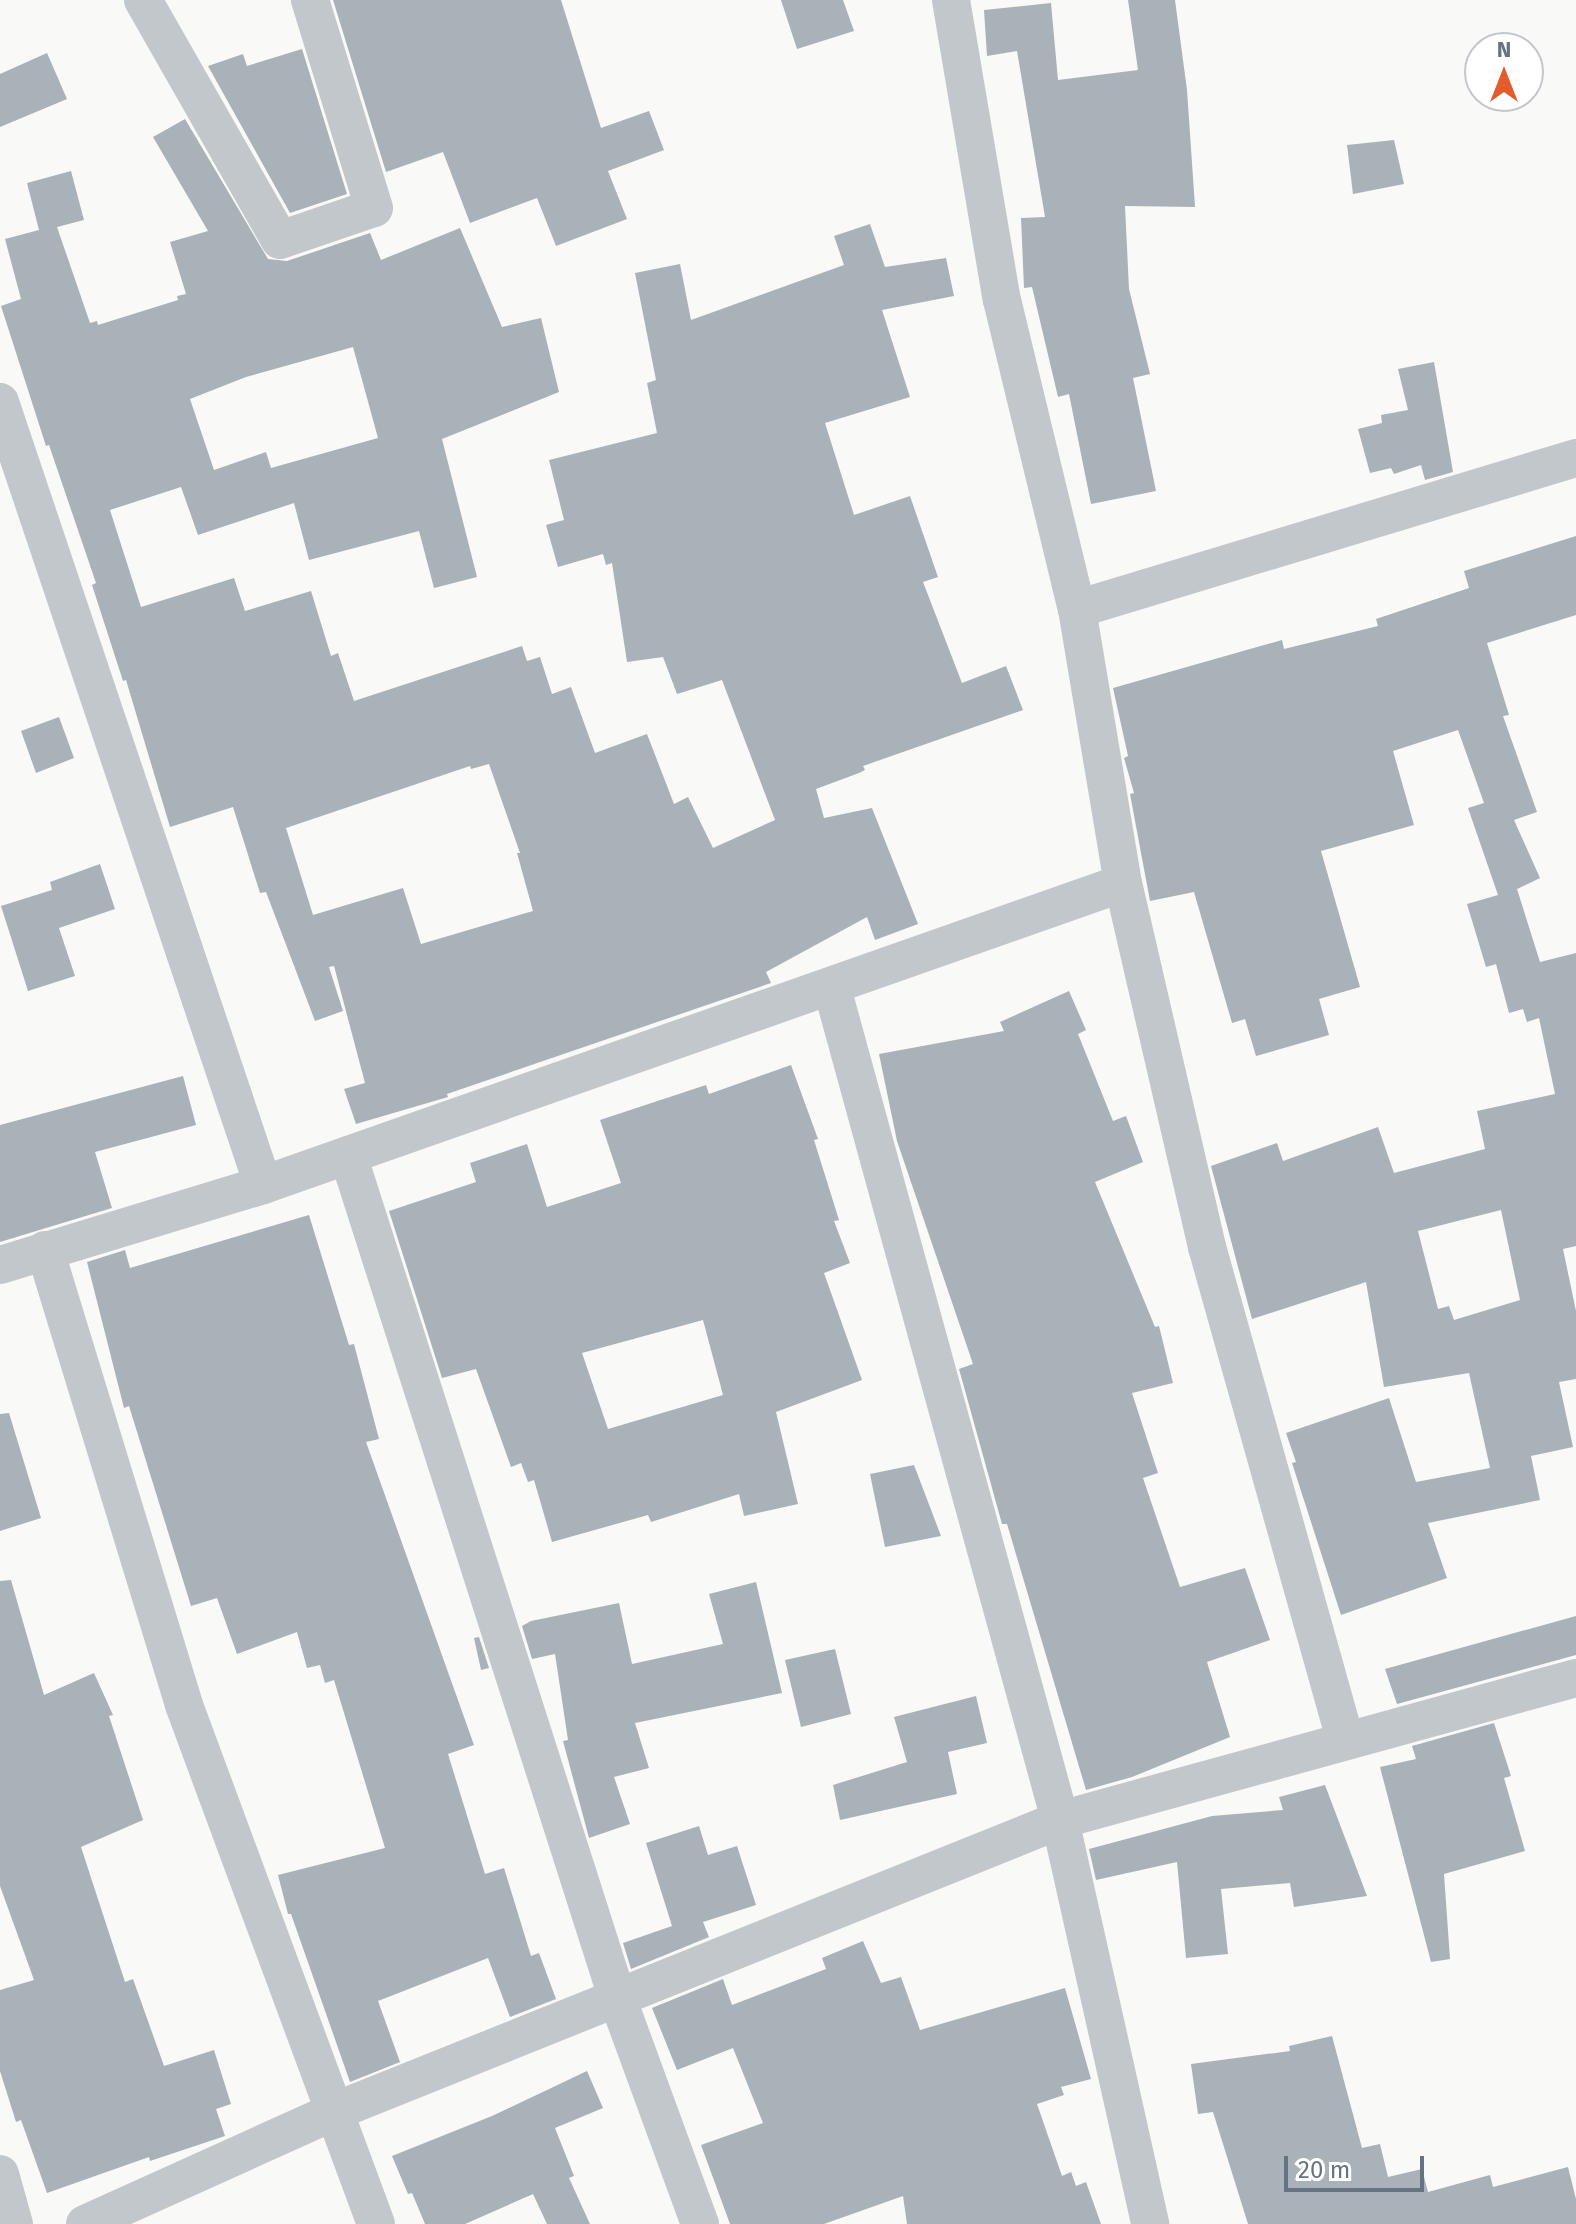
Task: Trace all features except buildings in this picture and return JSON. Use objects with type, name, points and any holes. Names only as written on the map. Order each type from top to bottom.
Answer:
[{"type":"street","points":[[143,0],[280,240],[374,208],[310,0]]},
{"type":"street","points":[[951,0],[1002,300],[1077,609],[1123,883],[1207,1247],[1345,1739]]},
{"type":"street","points":[[0,402],[263,1185]]},
{"type":"street","points":[[1077,609],[1576,458]]},
{"type":"street","points":[[0,1265],[263,1185],[832,988],[1123,883]]},
{"type":"street","points":[[832,988],[1060,1820],[1150,2224]]},
{"type":"street","points":[[348,1155],[618,2000],[700,2224]]},
{"type":"street","points":[[45,1250],[184,1705],[376,2224]]},
{"type":"street","points":[[85,2224],[333,2112],[1060,1820],[1345,1739],[1576,1678]]},
{"type":"street","points":[[0,2174],[14,2224]]}]
